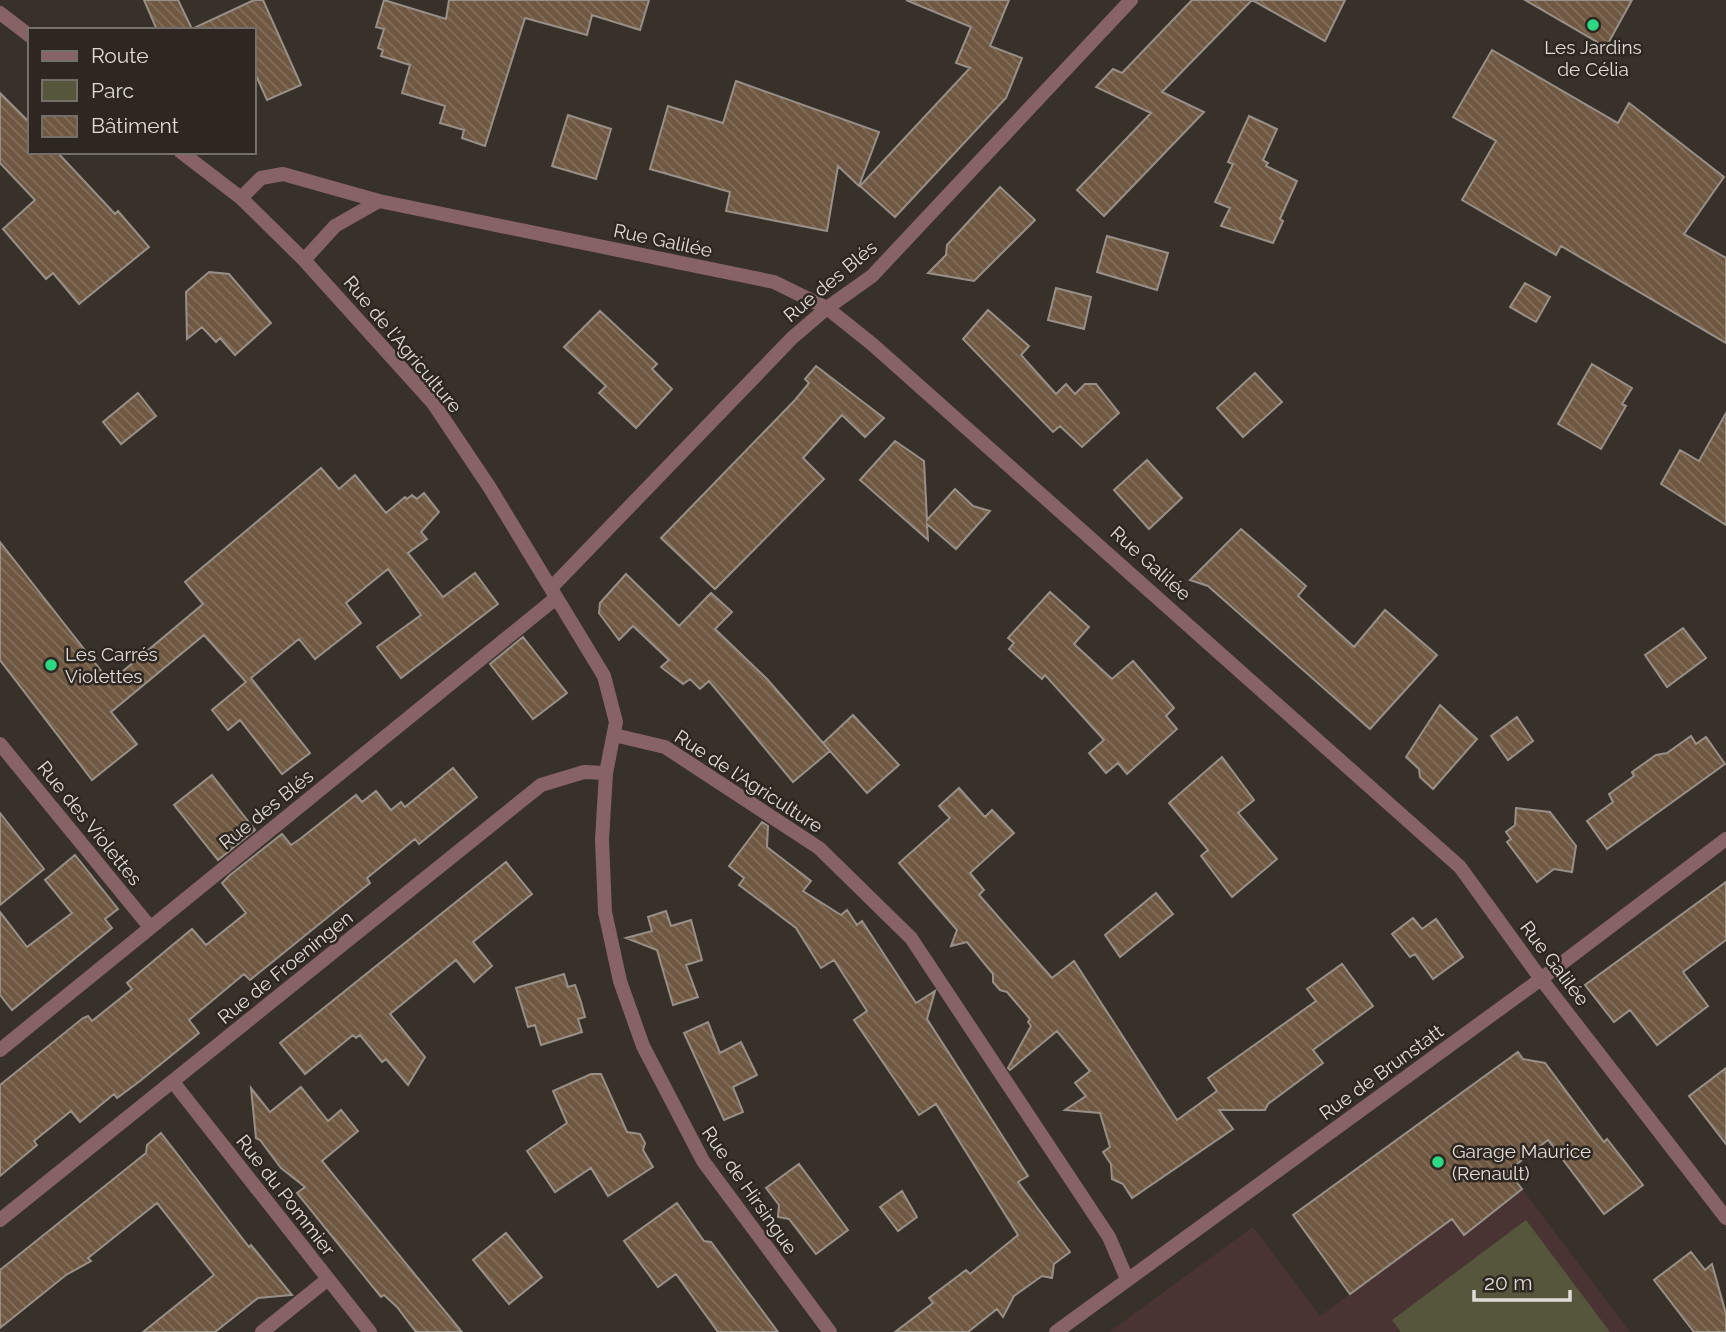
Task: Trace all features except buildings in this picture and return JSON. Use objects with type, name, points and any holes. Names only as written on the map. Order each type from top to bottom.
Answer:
[{"type":"street","name":"Rue des Blés","points":[[0,1050],[554,593],[792,338],[827,308],[872,276],[1131,0]]},
{"type":"street","points":[[0,13],[28,34]]},
{"type":"street","name":"Rue de l'Agriculture","points":[[184,154],[241,198],[304,260],[433,404],[604,676],[614,708],[614,734],[665,747],[819,848],[911,938],[1109,1237],[1127,1279]]},
{"type":"street","name":"Rue Galilée","points":[[241,198],[261,178],[283,174],[380,201],[774,282],[827,308],[872,344],[1126,566],[1460,867],[1541,979],[1726,1218]]},
{"type":"street","points":[[304,260],[335,226],[380,201]]},
{"type":"street","name":"Rue de Hirsingue","points":[[614,734],[606,773],[602,840],[605,912],[620,981],[643,1046],[703,1161],[830,1332]]},
{"type":"street","name":"Rue des Violettes","points":[[0,744],[150,927]]},
{"type":"street","name":"Rue de Froeningen","points":[[0,1220],[541,785],[584,772],[606,773]]},
{"type":"street","name":"Rue de Brunstatt","points":[[1056,1332],[1541,979],[1726,839]]},
{"type":"street","name":"Rue du Pommier","points":[[173,1082],[370,1332]]},
{"type":"street","points":[[262,1332],[328,1279]]},
{"type":"shaded area","points":[[1522,1189],[1630,1332],[1109,1332],[1253,1227],[1320,1316],[1452,1219],[1464,1234]]},
{"type":"green space","points":[[1526,1220],[1610,1332],[1401,1332],[1392,1320]]},
{"type":"place","name":"Les Jardins de Célia","points":[[1593,25]]},
{"type":"place","name":"Les Carrés Violettes","points":[[51,665]]},
{"type":"place","name":"Garage Maurice (Renault)","points":[[1438,1162]]}]
